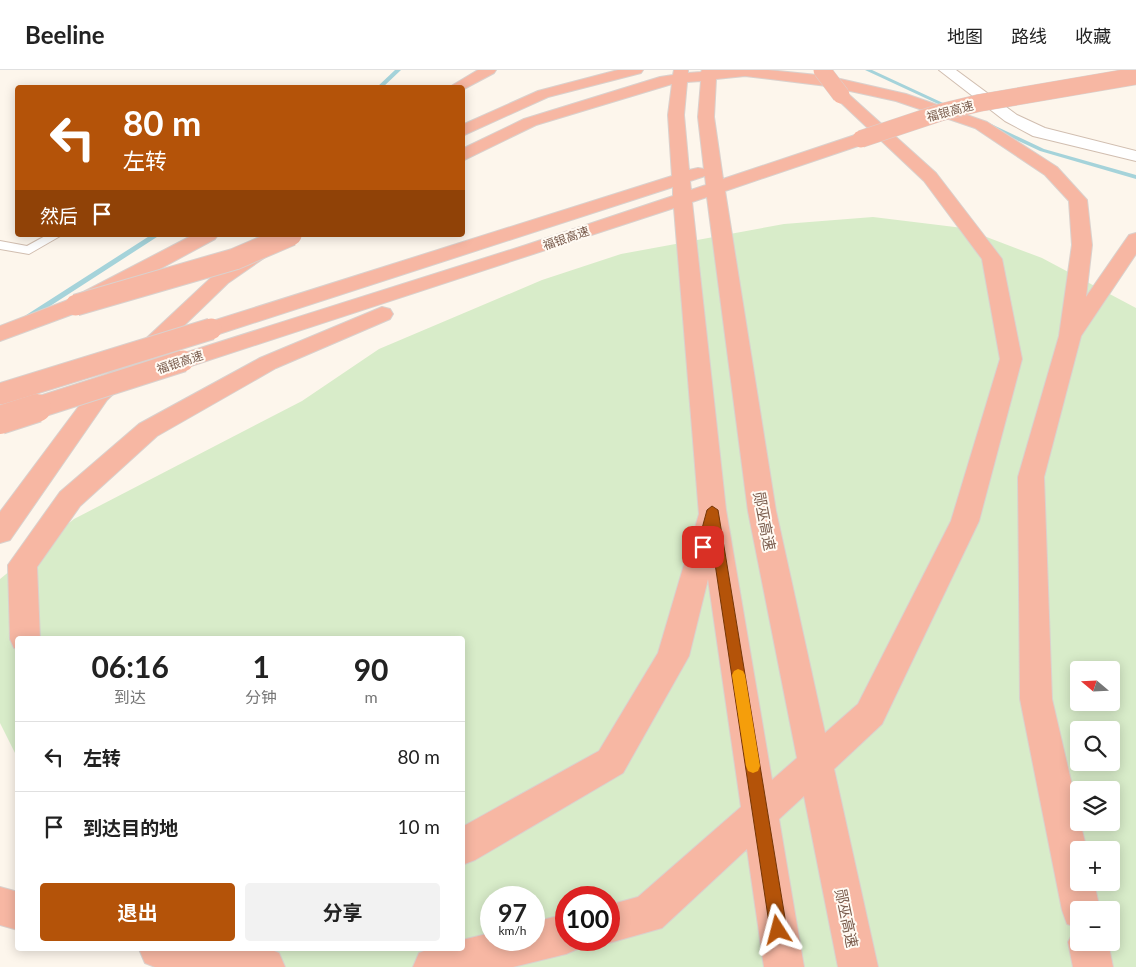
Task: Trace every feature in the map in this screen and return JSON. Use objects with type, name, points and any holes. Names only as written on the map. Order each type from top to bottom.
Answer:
[{"type":"highway","points":[[461,85],[489,70]]},
{"type":"highway","points":[[465,130],[543,94],[636,70]]},
{"type":"highway","points":[[681,70],[676,115],[687,256],[712,510],[784,967]]},
{"type":"highway","name":"郧巫高速","points":[[708,70],[706,116],[724,257],[762,510],[858,967]]},
{"type":"highway","points":[[620,921],[648,914],[870,714],[965,521],[1011,359],[992,259],[930,177],[842,96],[822,70]]},
{"type":"highway","name":"福银高速","points":[[0,420],[533,249],[853,130],[888,113],[957,94],[1097,70]]},
{"type":"highway","points":[[465,154],[530,122],[665,80],[745,72],[827,81],[900,98],[981,125],[1051,172],[1078,200],[1082,245],[1070,336],[1031,477],[1036,699],[1079,901]]},
{"type":"highway","name":"福银高速","points":[[788,144],[979,103],[1136,76]]},
{"type":"highway","name":"福银高速","points":[[0,394],[211,329],[731,163]]},
{"type":"highway","points":[[76,305],[204,237]]},
{"type":"highway","points":[[0,532],[99,395],[221,279],[281,237]]},
{"type":"highway","points":[[0,334],[76,305],[235,259],[286,237]]},
{"type":"highway","points":[[1070,336],[1136,239]]},
{"type":"highway","points":[[25,636],[22,565],[70,499],[148,430],[268,363],[533,249]]},
{"type":"highway","points":[[465,845],[611,762],[673,656],[712,510]]},
{"type":"highway","points":[[0,906],[15,911]]},
{"type":"highway","points":[[433,967],[555,937]]},
{"type":"highway","points":[[171,951],[265,967]]},
{"type":"highway","points":[[1090,951],[1093,967]]},
{"type":"street","points":[[946,70],[1011,118],[1039,132],[1136,156]]},
{"type":"lane","points":[[0,245],[29,250],[52,237]]},
{"type":"green space","points":[[873,217],[963,228],[1042,258],[1136,308],[1136,967],[251,967],[224,951],[465,951],[465,636],[15,636],[15,753],[0,723],[0,579],[74,519],[302,401],[379,349],[542,280],[621,254],[784,224]]},
{"type":"waterway","points":[[381,85],[398,70]]},
{"type":"waterway","points":[[868,70],[953,109]]},
{"type":"waterway","points":[[989,125],[1042,150],[1136,177]]},
{"type":"waterway","points":[[24,319],[153,237]]},
{"type":"slow traffic","points":[[738,675],[753,766]]},
{"type":"route","points":[[703,547],[712,510],[778,930]]}]
